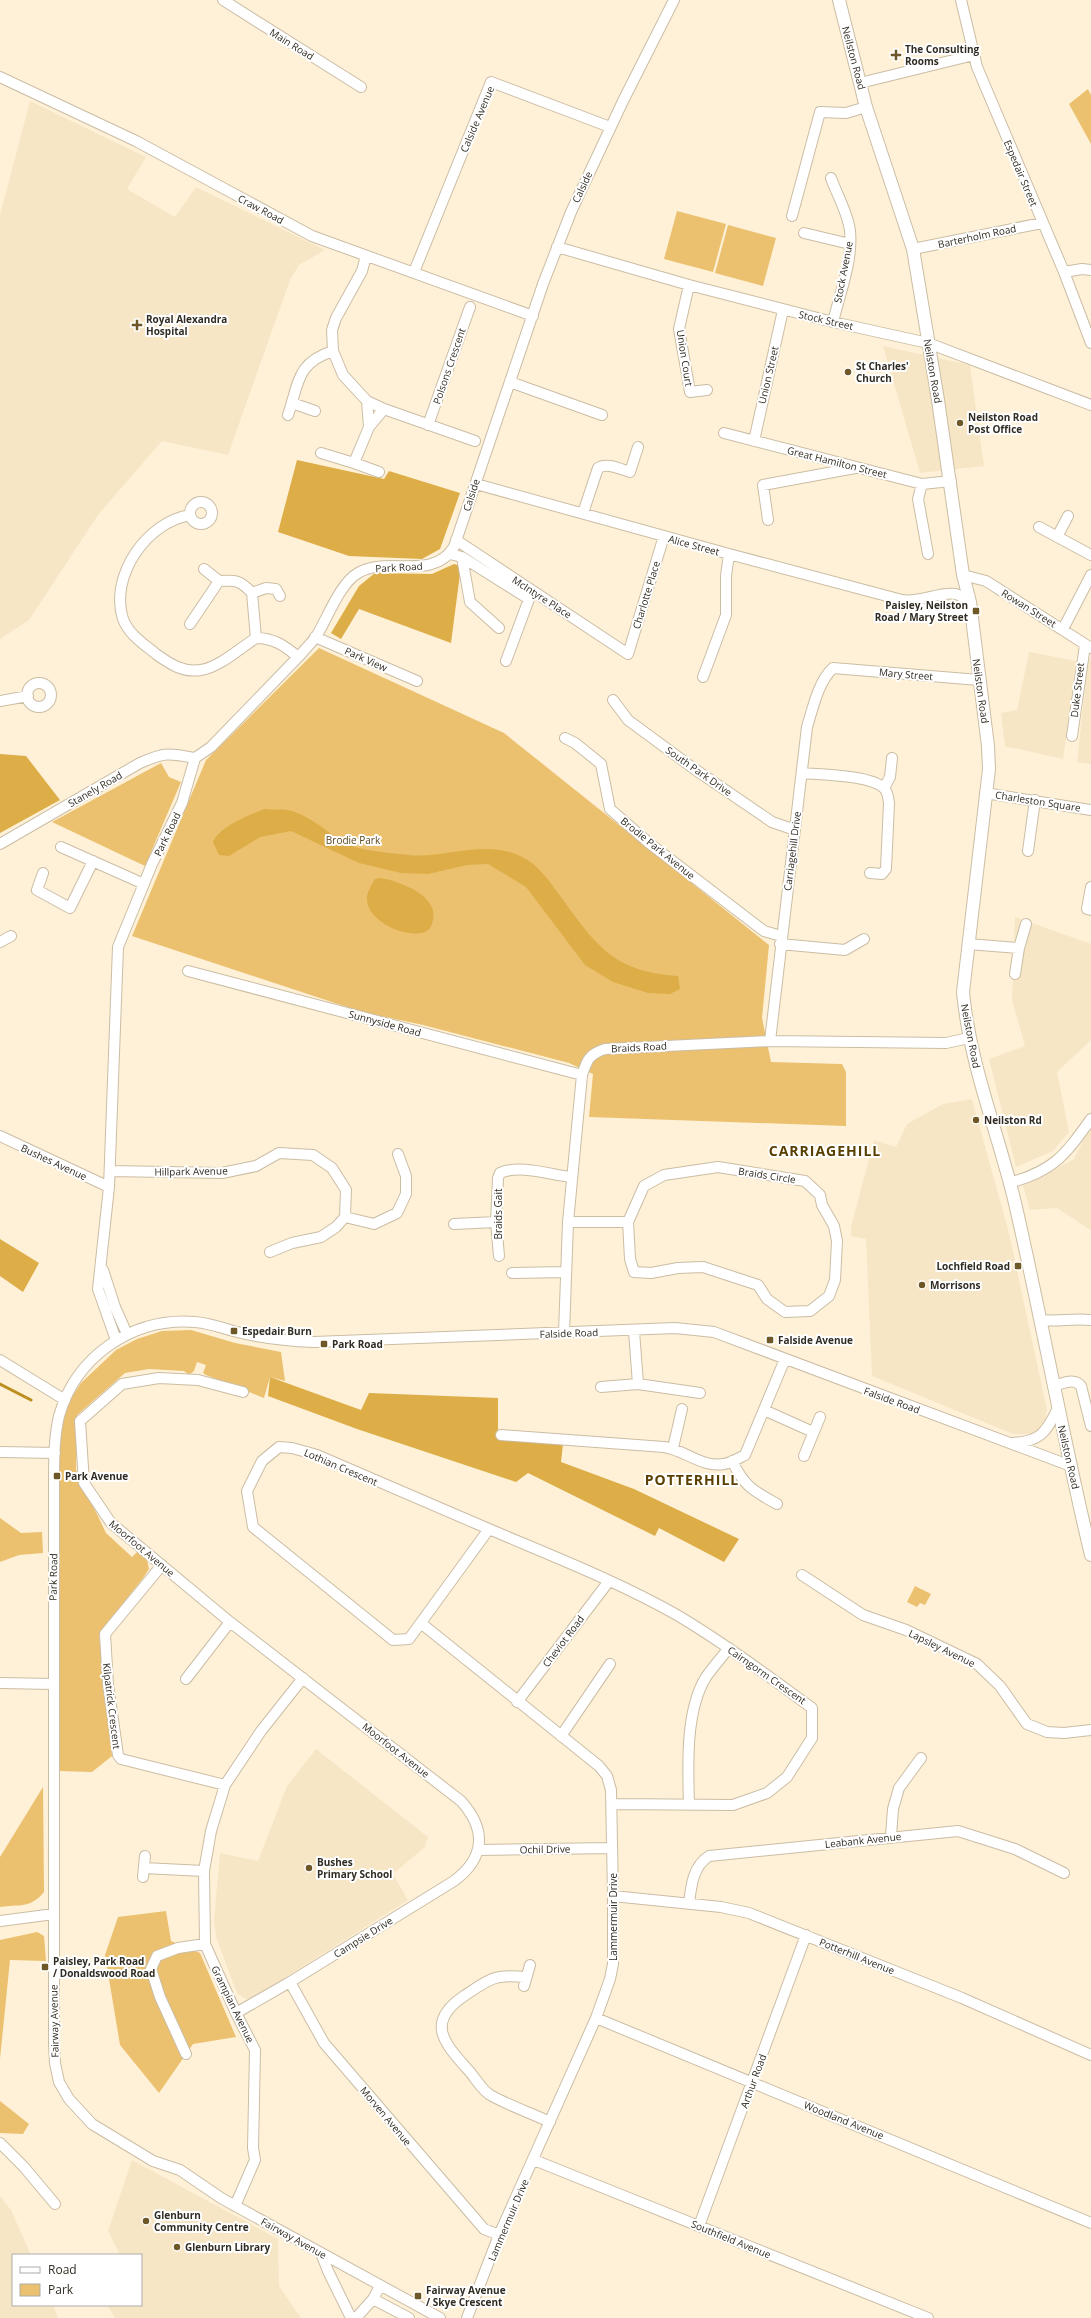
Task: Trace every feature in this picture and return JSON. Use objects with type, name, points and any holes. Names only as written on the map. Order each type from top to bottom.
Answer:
[{"type":"main road","name":"Neilston Road","points":[[839,0],[866,107],[913,249],[951,481],[963,575],[970,602],[988,746],[988,770],[963,992],[969,1038],[981,1088],[1009,1183],[1040,1320],[1070,1466],[1088,1528],[1091,1555]]},
{"type":"street","name":"Main Road","points":[[223,0],[361,87]]},
{"type":"street","name":"Calside","points":[[456,540],[557,247],[571,212],[610,128],[674,0]]},
{"type":"street","name":"Espedair Street","points":[[961,0],[974,55],[1042,223],[1064,272],[1091,343]]},
{"type":"street","points":[[860,83],[974,55]]},
{"type":"street","name":"Craw Road","points":[[0,77],[136,141],[312,236],[533,316]]},
{"type":"street","name":"Calside Avenue","points":[[414,272],[491,82],[610,128]]},
{"type":"street","points":[[792,216],[820,112],[846,113],[866,107]]},
{"type":"street","name":"Stock Avenue","points":[[831,178],[848,221],[850,244],[832,322]]},
{"type":"street","name":"Barterholm Road","points":[[913,249],[1042,223]]},
{"type":"street","points":[[804,233],[850,244]]},
{"type":"street","name":"Stock Street","points":[[557,247],[783,310],[928,343],[1091,405]]},
{"type":"street","points":[[366,256],[359,278],[336,318],[332,330],[333,351],[343,375],[367,401],[384,409],[475,441]]},
{"type":"street","points":[[1064,272],[1082,269],[1091,270]]},
{"type":"street","name":"Union Court","points":[[689,285],[679,329],[680,342],[690,392],[707,390]]},
{"type":"street","name":"Polsons Crescent","points":[[428,424],[470,307]]},
{"type":"street","name":"Union Street","points":[[754,441],[783,310]]},
{"type":"street","points":[[288,415],[305,367],[312,359],[333,351]]},
{"type":"street","points":[[510,382],[602,415]]},
{"type":"street","points":[[367,401],[369,427]]},
{"type":"street","points":[[292,403],[315,411]]},
{"type":"street","points":[[354,463],[369,427],[384,409]]},
{"type":"street","name":"Great Hamilton Street","points":[[724,433],[922,484],[951,481]]},
{"type":"street","points":[[583,513],[598,468],[602,465],[608,465],[630,472],[638,447]]},
{"type":"street","points":[[321,453],[379,472]]},
{"type":"street","points":[[768,520],[763,485],[858,467]]},
{"type":"street","name":"Alice Street","points":[[476,484],[729,554],[914,602],[923,610],[960,616],[970,602],[956,594],[926,598],[914,602]]},
{"type":"street","points":[[922,484],[918,499],[928,554]]},
{"type":"street","points":[[190,515],[176,518],[162,526],[133,556],[122,583],[120,597],[124,620],[135,638],[170,664],[189,670],[207,669],[256,638],[267,638],[282,644],[298,657]]},
{"type":"street","points":[[1057,537],[1068,516]]},
{"type":"street","points":[[1039,527],[1091,555]]},
{"type":"street","name":"Charlotte Place","points":[[628,654],[664,536]]},
{"type":"street","points":[[456,540],[450,554],[462,556],[529,599],[506,661]]},
{"type":"street","name":"McIntyre Place","points":[[456,540],[628,654]]},
{"type":"street","name":"Park Road","points":[[54,1914],[53,1684],[55,1453],[59,1416],[77,1376],[90,1360],[116,1340],[98,1289],[110,1171],[118,947],[144,884],[182,803],[195,758],[211,747],[316,637],[345,586],[357,573],[374,567],[426,566],[450,554]]},
{"type":"street","points":[[703,677],[726,615],[726,576],[729,554]]},
{"type":"street","points":[[462,556],[470,602],[499,628]]},
{"type":"street","points":[[204,569],[219,581],[234,580],[242,583],[252,593],[256,638]]},
{"type":"street","name":"Rowan Street","points":[[963,575],[986,581],[1088,646]]},
{"type":"street","points":[[1063,629],[1091,575]]},
{"type":"street","points":[[190,624],[219,581]]},
{"type":"street","points":[[252,593],[266,588],[276,589],[280,596]]},
{"type":"street","name":"Park View","points":[[316,637],[416,681]]},
{"type":"street","name":"Duke Street","points":[[1072,736],[1088,646]]},
{"type":"street","name":"Mary Street","points":[[833,668],[979,680]]},
{"type":"street","name":"Carriagehill Drive","points":[[770,1041],[780,940],[807,727],[816,698],[829,672],[833,668]]},
{"type":"street","points":[[0,701],[28,696]]},
{"type":"street","name":"South Park Drive","points":[[613,700],[628,720],[693,768],[772,822],[795,830]]},
{"type":"street","name":"Brodie Park Avenue","points":[[565,738],[575,743],[601,764],[610,809],[649,843],[764,931],[780,940],[845,950],[864,939]]},
{"type":"street","name":"Stanely Road","points":[[0,844],[96,788],[155,757],[171,753],[195,758]]},
{"type":"street","points":[[884,788],[890,777],[892,758]]},
{"type":"street","points":[[802,773],[870,780],[884,788],[888,796],[886,869],[882,874],[870,873]]},
{"type":"street","name":"Charleston Square","points":[[985,793],[1091,810]]},
{"type":"street","points":[[1028,851],[1035,800]]},
{"type":"street","points":[[61,847],[144,884]]},
{"type":"street","points":[[43,873],[38,890],[70,908],[93,861]]},
{"type":"street","points":[[1091,887],[1088,909],[1091,910]]},
{"type":"street","points":[[1015,974],[1019,948],[1026,924]]},
{"type":"street","points":[[0,942],[11,936]]},
{"type":"street","points":[[968,944],[1019,948]]},
{"type":"street","name":"Sunnyside Road","points":[[188,970],[582,1075]]},
{"type":"street","name":"Braids Road","points":[[564,1333],[571,1177],[582,1075],[587,1059],[595,1052],[605,1049],[770,1041],[946,1042],[969,1038]]},
{"type":"street","points":[[1009,1183],[1028,1178],[1049,1168],[1070,1148],[1091,1119]]},
{"type":"street","name":"Bushes Avenue","points":[[0,1136],[109,1187]]},
{"type":"street","name":"Hillpark Avenue","points":[[110,1171],[222,1173],[256,1166],[279,1153],[313,1155],[332,1168],[346,1190],[345,1217]]},
{"type":"street","points":[[270,1252],[292,1243],[321,1236],[336,1227],[345,1217],[374,1224],[397,1213],[406,1194],[406,1176],[398,1154]]},
{"type":"street","name":"Braids Circle","points":[[718,1168],[805,1181],[820,1195],[822,1205],[834,1226],[837,1241],[835,1280],[829,1296],[810,1311],[786,1312],[767,1298],[758,1286],[703,1267],[678,1268],[651,1273],[634,1272],[630,1259],[628,1222],[644,1186],[664,1174],[718,1168]]},
{"type":"street","name":"Braids Gait","points":[[499,1256],[496,1222],[498,1178],[500,1173],[506,1170],[525,1171],[571,1177]]},
{"type":"street","points":[[454,1224],[496,1222]]},
{"type":"street","points":[[568,1222],[628,1222]]},
{"type":"street","name":"Park Road","points":[[101,1264],[110,1294],[127,1334]]},
{"type":"street","points":[[512,1273],[566,1272]]},
{"type":"street","points":[[1040,1320],[1054,1322],[1078,1319],[1091,1320]]},
{"type":"street","name":"Falside Road","points":[[116,1340],[150,1325],[194,1322],[277,1340],[314,1342],[675,1328],[714,1332],[1070,1466]]},
{"type":"street","points":[[634,1330],[638,1384]]},
{"type":"street","points":[[501,1435],[673,1448],[708,1465],[725,1464],[745,1455],[785,1359]]},
{"type":"street","points":[[0,1360],[65,1400]]},
{"type":"street","name":"Moorfoot Avenue","points":[[243,1392],[198,1380],[159,1378],[122,1384],[80,1421],[84,1483],[110,1523],[230,1622],[461,1801],[476,1820],[478,1830],[478,1850]]},
{"type":"street","points":[[1053,1386],[1074,1381],[1078,1382],[1081,1386],[1091,1426]]},
{"type":"street","points":[[601,1387],[638,1384],[700,1393]]},
{"type":"street","name":"Falside Road","points":[[1007,1443],[1025,1442],[1039,1437],[1049,1426],[1058,1408]]},
{"type":"street","points":[[673,1448],[682,1410]]},
{"type":"street","points":[[764,1410],[813,1432]]},
{"type":"street","points":[[804,1456],[820,1416]]},
{"type":"street","name":"Lothian Crescent","points":[[279,1447],[292,1448],[317,1455],[489,1529],[422,1624],[409,1639],[393,1640],[253,1527],[247,1491],[262,1461],[279,1447]]},
{"type":"street","points":[[0,1452],[55,1453]]},
{"type":"street","points":[[732,1461],[742,1481],[752,1490],[777,1504]]},
{"type":"street","name":"Cairngorm Crescent","points":[[489,1529],[609,1580],[676,1615],[729,1648],[812,1708],[812,1738],[787,1778],[767,1793],[733,1805],[612,1804]]},
{"type":"street","name":"Kilpatrick Crescent","points":[[162,1565],[104,1634],[108,1684],[118,1755],[121,1759],[225,1785]]},
{"type":"street","name":"Lapsley Avenue","points":[[802,1575],[863,1615],[906,1630],[976,1664],[1000,1686],[1027,1724],[1047,1732],[1058,1733],[1091,1730]]},
{"type":"street","name":"Cheviot Road","points":[[517,1702],[609,1580]]},
{"type":"street","points":[[186,1679],[230,1622]]},
{"type":"street","name":"Lammermuir Drive","points":[[422,1624],[603,1770],[609,1782],[612,1804],[613,1964],[607,1992],[534,2160],[499,2235],[470,2317]]},
{"type":"street","points":[[689,1805],[688,1764],[693,1710],[705,1678],[729,1648]]},
{"type":"street","points":[[561,1736],[610,1664]]},
{"type":"street","name":"Grampian Avenue","points":[[235,2206],[255,2160],[253,2148],[256,2102],[255,2050],[204,1944],[204,1871],[211,1831],[225,1785],[261,1731],[303,1678]]},
{"type":"street","points":[[0,1683],[53,1684]]},
{"type":"street","points":[[892,1836],[893,1809],[899,1788],[921,1758]]},
{"type":"street","name":"Leabank Avenue","points":[[689,1904],[691,1885],[695,1872],[704,1859],[709,1856],[958,1830],[1015,1849],[1064,1873]]},
{"type":"street","name":"Ochil Drive","points":[[478,1850],[612,1848]]},
{"type":"street","name":"Campsie Drive","points":[[236,2013],[290,1982],[454,1881],[472,1864],[478,1850]]},
{"type":"street","points":[[145,1856],[143,1872],[204,1871]]},
{"type":"street","name":"Potterhill Avenue","points":[[613,1896],[721,1907],[749,1913],[962,1998],[1091,2055]]},
{"type":"street","points":[[0,1921],[54,1914]]},
{"type":"street","name":"Fairway Avenue","points":[[54,1914],[55,2063],[59,2082],[69,2099],[92,2124],[153,2161],[180,2170],[235,2206],[440,2318]]},
{"type":"street","name":"Arthur Road","points":[[699,2226],[806,1935]]},
{"type":"street","points":[[186,2054],[160,1997],[151,1969],[157,1956],[178,1948],[204,1944]]},
{"type":"street","points":[[530,1965],[524,1981],[502,1975],[492,1978],[450,2006],[442,2023],[442,2034],[450,2048],[490,2096],[550,2122]]},
{"type":"street","name":"Morven Avenue","points":[[290,1982],[324,2043],[373,2102],[484,2229],[499,2235]]},
{"type":"street","name":"Woodland Avenue","points":[[596,2018],[752,2084],[918,2150],[1091,2223]]},
{"type":"street","points":[[0,2143],[24,2167],[55,2204]]},
{"type":"street","name":"Southfield Avenue","points":[[534,2160],[928,2318]]},
{"type":"street","points":[[321,2253],[328,2271],[352,2318]]},
{"type":"street","points":[[356,2318],[372,2299],[380,2286]]},
{"type":"street","points":[[372,2299],[409,2318]]},
{"type":"shaded area","name":"Royal Alexandra Hospital","points":[[30,101],[146,157],[127,189],[175,217],[196,187],[325,250],[299,265],[290,280],[228,455],[162,441],[98,515],[29,620],[0,639],[0,215]]},
{"type":"shaded area","points":[[883,346],[970,365],[984,466],[920,473]]},
{"type":"shaded area","points":[[297,460],[384,479],[389,471],[460,493],[440,549],[422,559],[349,556],[278,532]]},
{"type":"shaded area","points":[[454,564],[461,566],[451,643],[359,609],[341,639],[331,633],[359,586],[375,573],[432,574]]},
{"type":"shaded area","points":[[1029,652],[1077,661],[1063,759],[1005,747],[1001,713],[1017,710]]},
{"type":"shaded area","points":[[1090,658],[1091,764],[1077,762],[1088,662]]},
{"type":"shaded area","points":[[0,754],[26,756],[60,800],[0,833]]},
{"type":"shaded area","points":[[264,809],[288,810],[296,812],[346,843],[367,850],[408,855],[422,855],[465,850],[494,849],[522,857],[542,872],[594,940],[606,951],[620,961],[636,968],[655,973],[678,976],[680,989],[670,994],[648,993],[613,982],[585,965],[526,887],[488,864],[467,865],[428,874],[401,873],[359,863],[291,831],[260,837],[229,856],[219,855],[213,842],[221,831],[235,822]]},
{"type":"shaded area","points":[[381,878],[407,886],[416,891],[430,903],[433,911],[433,922],[428,930],[425,932],[407,933],[397,930],[387,926],[372,913],[368,905],[367,896],[375,879]]},
{"type":"shaded area","points":[[1015,917],[1091,944],[1091,1040],[1057,1072],[1069,1132],[1053,1151],[1016,1167],[989,1059],[1025,1046],[1012,1000]]},
{"type":"shaded area","points":[[972,1099],[1009,1233],[1047,1410],[1044,1426],[1035,1434],[1013,1434],[872,1376],[866,1239],[851,1236],[851,1227],[874,1140],[896,1147],[907,1124],[943,1104]]},
{"type":"shaded area","points":[[1091,1124],[1091,1229],[1057,1208],[1030,1210],[1023,1186],[1074,1159]]},
{"type":"shaded area","points":[[0,1239],[39,1263],[23,1292],[0,1276]]},
{"type":"shaded area","points":[[270,1377],[361,1410],[369,1393],[498,1398],[498,1438],[563,1444],[561,1462],[634,1489],[739,1539],[724,1562],[659,1528],[655,1536],[528,1473],[516,1482],[357,1429],[268,1396]]},
{"type":"shaded area","name":"Bushes Primary School","points":[[316,1749],[428,1837],[425,1847],[393,1874],[408,1900],[253,1998],[246,1999],[238,1994],[216,1937],[214,1919],[220,1853],[258,1861],[287,1786]]},
{"type":"shaded area","points":[[132,2160],[278,2239],[279,2286],[301,2318],[115,2318],[108,2306],[142,2306],[142,2254],[120,2254],[108,2231]]},
{"type":"shaded area","points":[[0,2196],[11,2210],[31,2254],[12,2254],[12,2306],[53,2306],[58,2318],[0,2318]]},
{"type":"green space","points":[[1088,89],[1091,95],[1091,144],[1069,104]]},
{"type":"green space","points":[[677,211],[726,224],[713,272],[664,259]]},
{"type":"green space","points":[[728,225],[776,238],[763,286],[715,273]]},
{"type":"green space","name":"Brodie Park","points":[[319,648],[504,733],[769,945],[762,1018],[771,1062],[842,1064],[846,1072],[846,1126],[589,1117],[593,1074],[569,1063],[423,1025],[362,1012],[132,936],[206,760]]},
{"type":"green space","points":[[161,763],[169,777],[181,782],[145,866],[52,822]]},
{"type":"green space","points":[[191,1330],[235,1343],[281,1352],[285,1381],[270,1377],[264,1398],[206,1375],[203,1373],[206,1365],[197,1362],[194,1371],[189,1375],[184,1371],[149,1369],[125,1373],[77,1415],[76,1470],[106,1533],[132,1557],[137,1552],[147,1560],[149,1569],[99,1634],[112,1756],[92,1772],[59,1771],[57,1497],[61,1426],[69,1401],[81,1383],[116,1350],[137,1339],[162,1331]]},
{"type":"green space","points":[[0,1518],[21,1533],[42,1532],[43,1553],[19,1555],[0,1562]]},
{"type":"green space","points":[[915,1586],[931,1594],[925,1605],[920,1603],[917,1607],[907,1602]]},
{"type":"green space","points":[[43,1787],[44,1892],[34,1901],[24,1905],[0,1907],[0,1857]]},
{"type":"green space","points":[[166,1911],[171,1941],[200,1953],[236,2037],[193,2044],[159,2093],[120,2045],[105,1955],[118,1917]]},
{"type":"green space","points":[[37,1932],[44,1936],[46,1961],[10,1960],[0,2059],[0,1940]]},
{"type":"green space","points":[[0,2101],[29,2124],[23,2134],[0,2133]]},
{"type":"waterway","points":[[0,1384],[31,1400]]},
{"type":"place","name":"The Consulting Rooms","points":[[896,55]]},
{"type":"place","name":"Royal Alexandra Hospital","points":[[137,325]]},
{"type":"place","name":"St Charles' Church","points":[[848,372]]},
{"type":"place","name":"Neilston Road Post Office","points":[[960,423]]},
{"type":"place","name":"Paisley, Neilston Road / Mary Street","points":[[976,611]]},
{"type":"place","name":"Neilston Rd","points":[[976,1120]]},
{"type":"place","name":"Lochfield Road","points":[[1018,1266]]},
{"type":"place","name":"Morrisons","points":[[922,1285]]},
{"type":"place","name":"Espedair Burn","points":[[234,1331]]},
{"type":"place","name":"Falside Avenue","points":[[770,1340]]},
{"type":"place","name":"Park Road","points":[[324,1344]]},
{"type":"place","name":"Park Avenue","points":[[57,1476]]},
{"type":"place","name":"Bushes Primary School","points":[[309,1868]]},
{"type":"place","name":"Paisley, Park Road / Donaldswood Road","points":[[45,1967]]},
{"type":"place","name":"Glenburn Community Centre","points":[[146,2221]]},
{"type":"place","name":"Glenburn Library","points":[[177,2247]]},
{"type":"place","name":"Fairway Avenue / Skye Crescent","points":[[418,2296]]},
{"type":"district","name":"CARRIAGEHILL","points":[[825,1150]]},
{"type":"district","name":"POTTERHILL","points":[[692,1479]]}]
